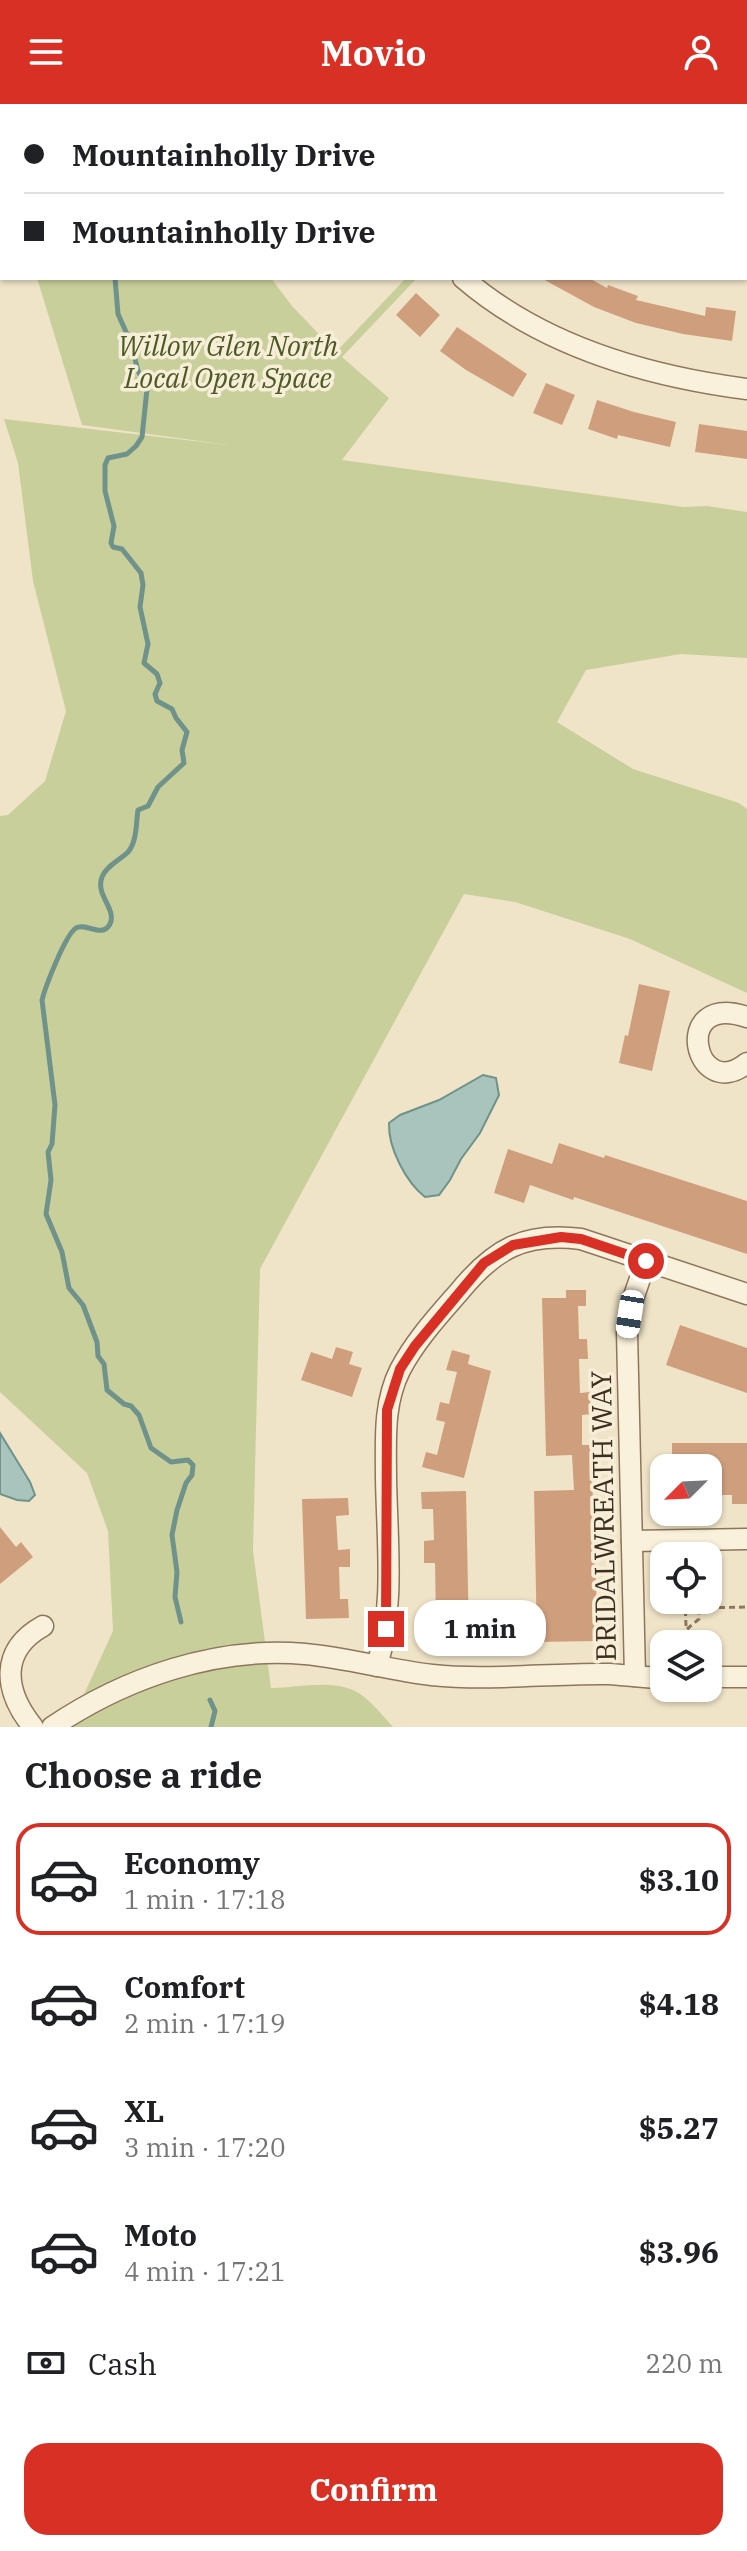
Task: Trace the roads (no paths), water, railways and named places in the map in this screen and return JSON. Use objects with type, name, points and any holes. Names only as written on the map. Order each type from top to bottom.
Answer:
[{"type":"street","points":[[466,280],[547,333],[596,354],[644,370],[747,389]]},
{"type":"street","points":[[747,1017],[734,1013],[712,1015],[703,1023],[697,1046],[707,1065],[715,1070],[733,1072],[747,1063]]},
{"type":"street","points":[[377,1666],[388,1609],[387,1410],[400,1369],[415,1346],[484,1263],[513,1245],[561,1237],[581,1239],[747,1294]]},
{"type":"street","name":"BRIDALWREATH WAY","points":[[635,1676],[627,1332],[633,1299],[646,1261]]},
{"type":"street","points":[[632,1541],[747,1539]]},
{"type":"street","points":[[33,1727],[15,1701],[6,1672],[6,1660],[21,1638],[43,1626]]},
{"type":"street","points":[[52,1727],[107,1695],[165,1672],[211,1659],[277,1653],[304,1654],[433,1675],[610,1674],[650,1677]]},
{"type":"street","points":[[722,1677],[747,1677]]},
{"type":"water","points":[[483,1075],[496,1078],[499,1095],[480,1133],[450,1180],[439,1195],[425,1197],[411,1183],[400,1164],[389,1133],[389,1123]]},
{"type":"water","points":[[0,1433],[30,1482],[35,1495],[29,1501],[0,1494]]},
{"type":"waterway","points":[[115,280],[118,314],[147,389],[142,437],[127,454],[108,458],[105,465],[105,491],[114,526],[111,543],[113,547],[122,549],[141,573],[140,607],[148,644],[144,663],[157,674],[160,683],[155,694],[157,701],[172,709],[187,732],[182,750],[184,763],[158,787],[148,806],[138,810],[131,848],[102,877],[101,890],[111,913],[110,924],[103,930],[76,928],[56,962],[42,1000],[55,1105],[52,1144],[48,1152],[51,1180],[46,1214],[62,1252],[69,1288],[83,1305],[97,1342],[107,1390],[139,1415],[151,1448],[171,1462],[188,1460],[193,1465],[172,1535],[177,1572],[175,1597],[181,1622]]},
{"type":"waterway","points":[[210,1700],[215,1711],[211,1727]]},
{"type":"park label","name":"Willow Glen North Local Open Space","points":[[228,361]]}]
